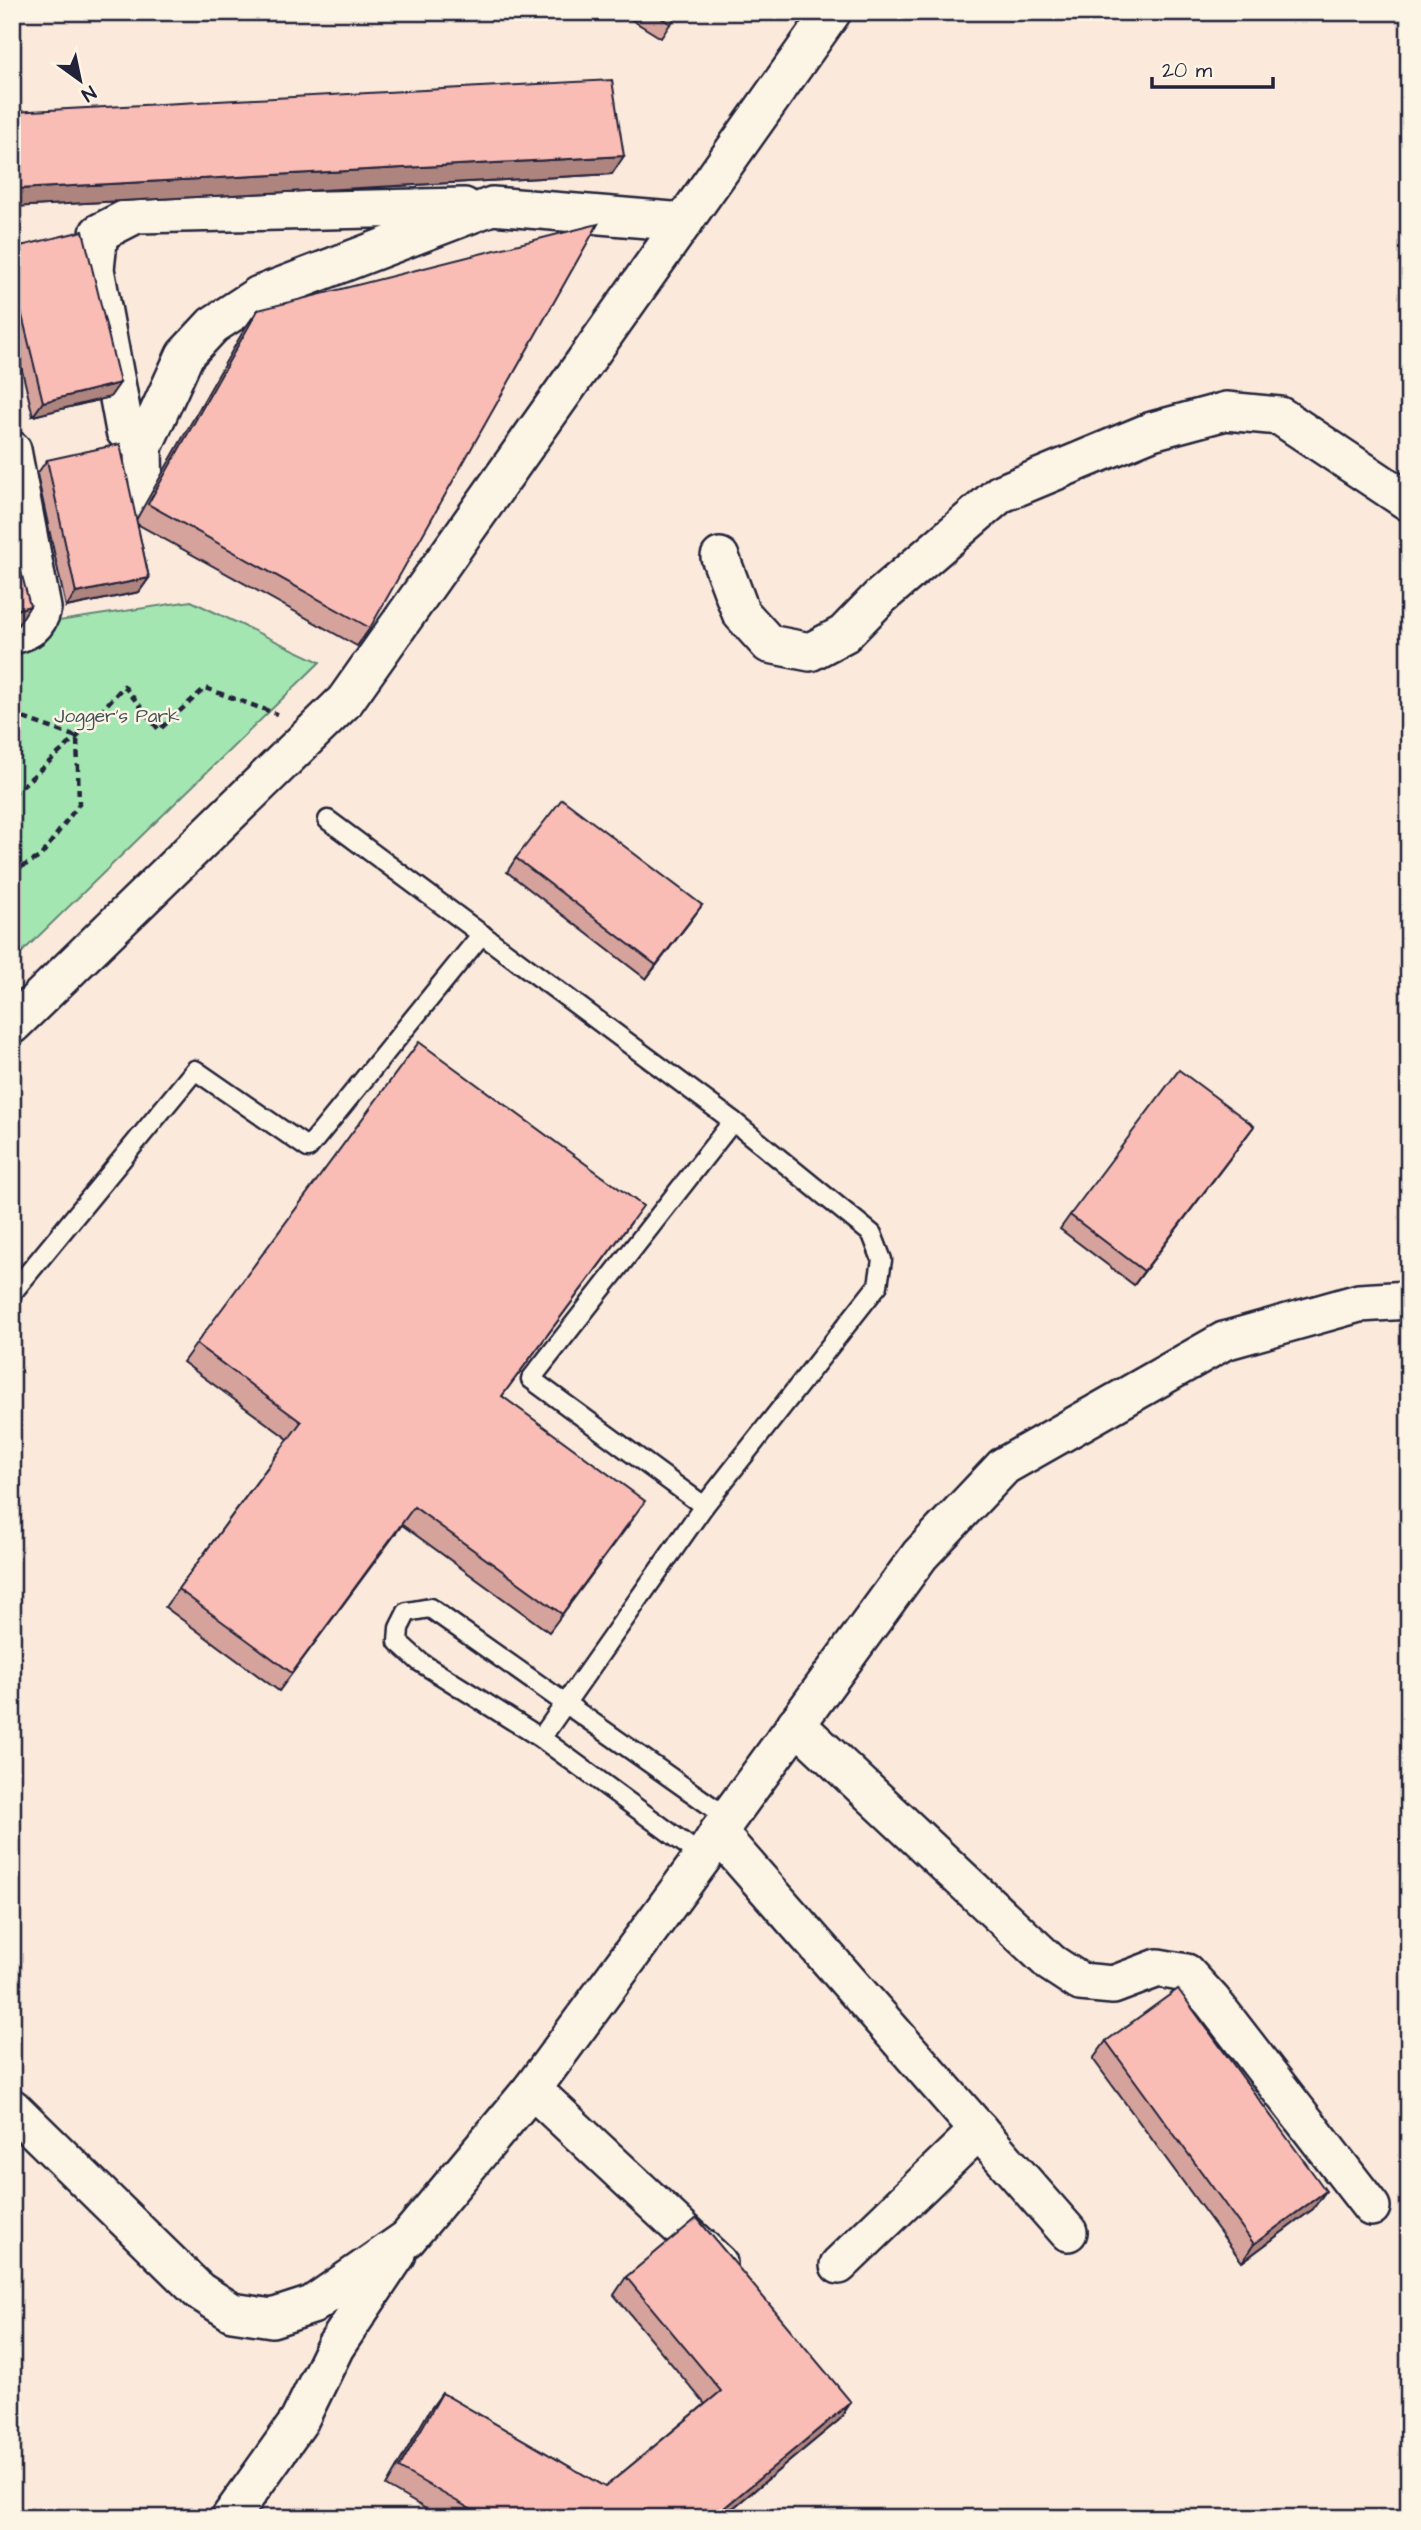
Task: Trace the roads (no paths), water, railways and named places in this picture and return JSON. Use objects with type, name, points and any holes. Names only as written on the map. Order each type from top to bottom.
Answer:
[{"type":"street","points":[[12,1025],[345,701],[832,12]]},
{"type":"street","points":[[143,447],[125,432],[95,269],[99,233],[136,215],[492,206],[684,222]]},
{"type":"street","points":[[144,505],[143,447],[185,355],[213,325],[259,295],[492,206]]},
{"type":"street","points":[[720,557],[741,613],[769,644],[810,652],[844,634],[880,597],[1000,494],[1153,431],[1226,411],[1280,416],[1409,502]]},
{"type":"street","points":[[12,450],[42,608],[40,620],[27,631],[12,635]]},
{"type":"street","points":[[230,2518],[299,2421],[335,2347],[407,2239],[533,2089],[920,1555],[1004,1466],[1224,1341],[1359,1303],[1409,1300]]},
{"type":"street","points":[[796,1724],[1051,1963],[1080,1982],[1113,1985],[1158,1968],[1186,1973],[1212,2001],[1371,2207]]},
{"type":"street","points":[[716,1836],[1068,2232]]},
{"type":"street","points":[[533,2089],[743,2287]]},
{"type":"street","points":[[12,2108],[199,2291],[232,2312],[272,2318],[312,2305],[407,2239]]},
{"type":"street","points":[[839,2265],[979,2130]]},
{"type":"lane","points":[[328,820],[733,1121],[872,1234],[882,1261],[878,1285],[704,1506],[541,1738]]},
{"type":"lane","points":[[12,1293],[195,1070],[308,1148],[482,934]]},
{"type":"lane","points":[[704,1506],[531,1379],[733,1121]]},
{"type":"lane","points":[[430,1608],[565,1703],[716,1836],[541,1738],[420,1661],[398,1642],[400,1628],[407,1612],[430,1608]]},
{"type":"park label","name":"Jogger's Park","points":[[117,716]]}]
